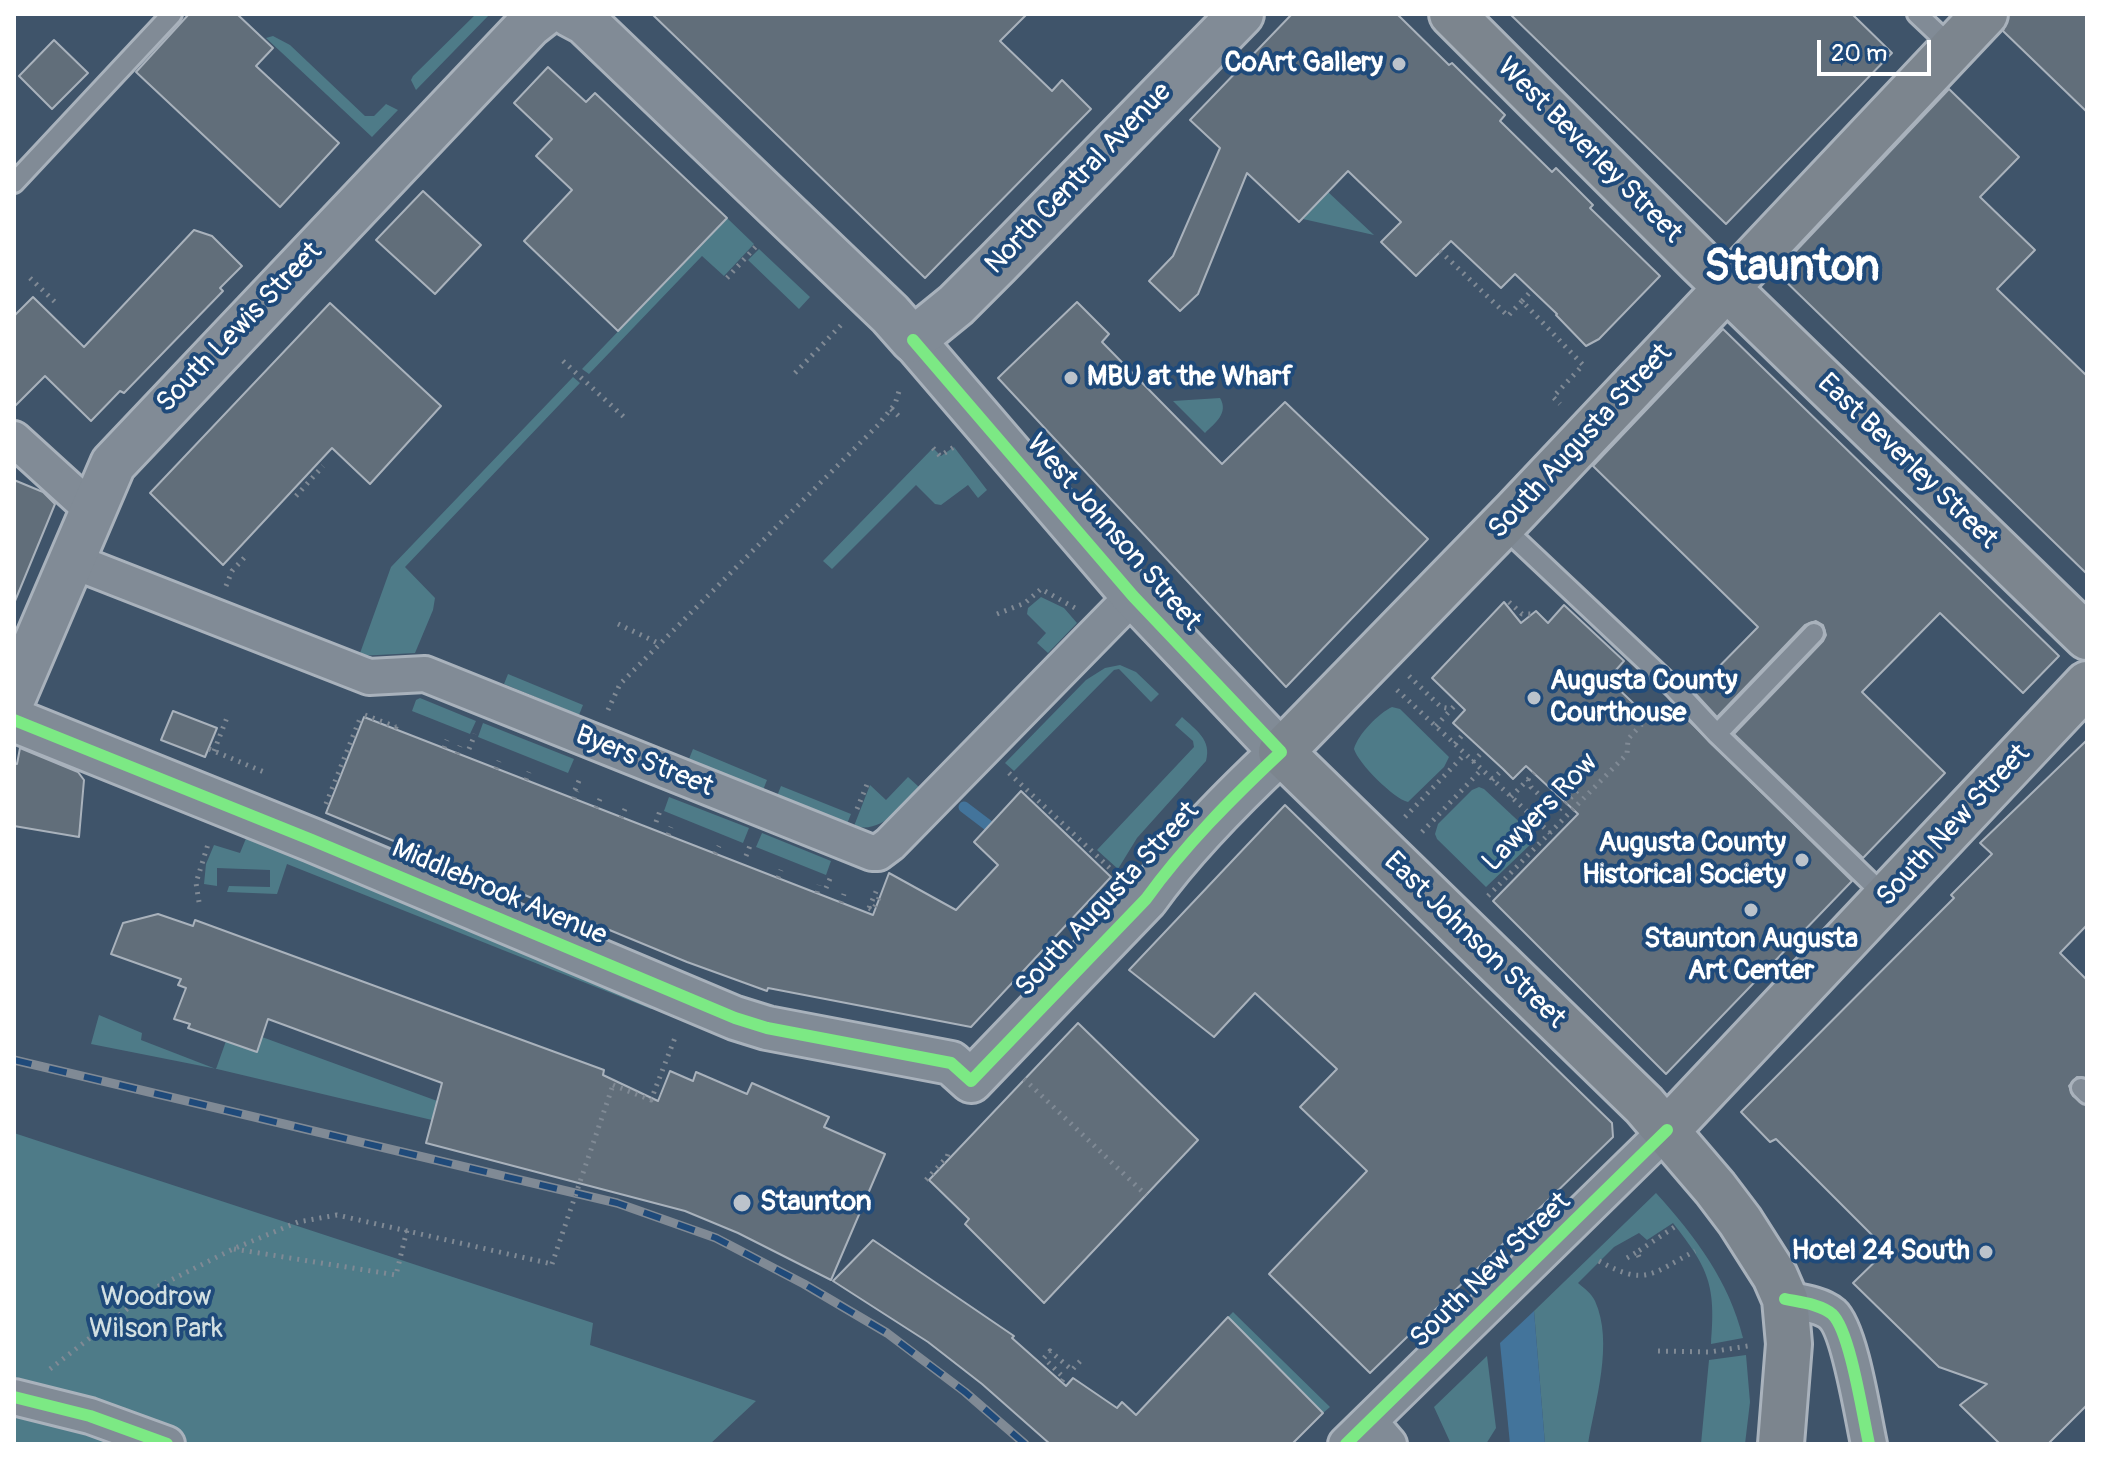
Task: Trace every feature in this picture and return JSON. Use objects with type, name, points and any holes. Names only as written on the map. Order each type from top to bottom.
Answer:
[{"type":"main road","name":"South Lewis Street","points":[[14,695],[113,464],[529,25],[543,14]]},
{"type":"main road","name":"West Johnson Street","points":[[570,14],[585,22],[890,314],[906,359]]},
{"type":"main road","name":"North Central Avenue","points":[[906,359],[1241,14]]},
{"type":"main road","name":"West Beverley Street","points":[[1452,14],[1726,287]]},
{"type":"main road","name":"South Augusta Street","points":[[1281,752],[1502,526],[1985,14]]},
{"type":"main road","name":"East Beverley Street","points":[[1726,287],[2087,637]]},
{"type":"main road","name":"South New Street","points":[[1667,1130],[2087,684]]},
{"type":"main road","name":"East Johnson Street","points":[[1281,752],[1667,1130],[1759,1248],[1785,1299]]},
{"type":"main road","points":[[1781,1444],[1789,1344],[1785,1299]]},
{"type":"street","name":"West Johnson Street","points":[[906,359],[1281,752]]},
{"type":"street","points":[[14,439],[92,510]]},
{"type":"street","name":"Byers Street","points":[[70,560],[369,677],[425,674],[872,853],[878,853],[890,844],[1133,596]]},
{"type":"street","name":"Middlebrook Avenue","points":[[14,720],[312,840],[743,1021],[951,1063],[971,1081]]},
{"type":"street","name":"South Augusta Street","points":[[971,1081],[1146,899],[1164,874],[1281,752]]},
{"type":"street","name":"South New Street","points":[[1368,1437],[1667,1130]]},
{"type":"street","points":[[1785,1299],[1824,1309],[1839,1323],[1869,1444]]},
{"type":"street","points":[[14,1397],[101,1419],[167,1444]]},
{"type":"lane","points":[[14,183],[172,14]]},
{"type":"lane","points":[[1917,14],[1953,48]]},
{"type":"lane","points":[[1502,526],[1675,689],[1717,734],[1886,897]]},
{"type":"lane","points":[[1717,734],[1814,633]]},
{"type":"path","points":[[727,278],[760,243]]},
{"type":"path","points":[[1440,251],[1508,316],[1532,290]]},
{"type":"path","points":[[30,278],[56,303]]},
{"type":"path","points":[[1522,301],[1583,365],[1553,397],[1561,405]]},
{"type":"path","points":[[795,373],[844,323]]},
{"type":"path","points":[[606,716],[620,684],[891,409],[899,392],[906,359]]},
{"type":"path","points":[[563,361],[625,418]]},
{"type":"path","points":[[891,409],[902,419]]},
{"type":"path","points":[[296,496],[323,466]]},
{"type":"path","points":[[232,571],[245,557]]},
{"type":"path","points":[[997,614],[1025,603],[1041,589],[1083,613]]},
{"type":"path","points":[[1509,602],[1522,614],[1533,614]]},
{"type":"path","points":[[618,624],[660,644]]},
{"type":"path","points":[[1408,676],[1441,707],[1452,709]]},
{"type":"path","points":[[1396,689],[1550,834]]},
{"type":"path","points":[[1436,726],[1457,703]]},
{"type":"path","points":[[228,715],[211,750],[264,772]]},
{"type":"path","points":[[323,812],[361,716]]},
{"type":"path","points":[[374,718],[396,727],[398,722]]},
{"type":"path","points":[[1455,744],[1464,733]]},
{"type":"path","points":[[444,748],[447,740]]},
{"type":"path","points":[[457,754],[460,746]]},
{"type":"path","points":[[1473,762],[1483,751]]},
{"type":"path","points":[[1410,812],[1465,754]]},
{"type":"path","points":[[496,769],[499,761]]},
{"type":"path","points":[[1002,767],[1120,878]]},
{"type":"path","points":[[1426,828],[1482,769]]},
{"type":"path","points":[[1492,780],[1503,769]]},
{"type":"path","points":[[526,780],[529,772]]},
{"type":"path","points":[[1511,797],[1534,773]]},
{"type":"path","points":[[1528,779],[1531,787],[1557,812],[1580,788],[1575,783]]},
{"type":"path","points":[[856,811],[868,782]]},
{"type":"path","points":[[574,799],[577,791]]},
{"type":"path","points":[[596,808],[600,799]]},
{"type":"path","points":[[621,818],[625,809]]},
{"type":"path","points":[[668,835],[671,827]]},
{"type":"path","points":[[199,902],[196,883],[212,835]]},
{"type":"path","points":[[715,854],[719,846]]},
{"type":"path","points":[[778,878],[781,870]]},
{"type":"path","points":[[817,893],[819,885]]},
{"type":"path","points":[[841,903],[844,894]]},
{"type":"path","points":[[14,1397],[153,1289],[233,1249],[298,1222],[337,1215],[552,1264],[613,1085],[651,1100],[667,1057]]},
{"type":"path","points":[[1021,1076],[1146,1195]]},
{"type":"path","points":[[924,1177],[938,1169],[949,1151]]},
{"type":"path","points":[[1627,1258],[1638,1254],[1676,1226]]},
{"type":"path","points":[[233,1249],[396,1275],[407,1230]]},
{"type":"path","points":[[1599,1261],[1626,1276],[1648,1276],[1695,1251]]},
{"type":"path","points":[[1658,1351],[1710,1352],[1755,1345]]},
{"type":"path","points":[[1062,1381],[1064,1378],[1044,1358],[1050,1351],[1072,1370],[1083,1358]]},
{"type":"green space","points":[[476,14],[490,14],[416,90],[411,80],[413,76]]},
{"type":"green space","points":[[273,36],[290,45],[365,116],[374,116],[386,104],[398,110],[372,137],[266,38]]},
{"type":"green space","points":[[1328,192],[1374,235],[1303,219]]},
{"type":"green space","points":[[727,218],[754,244],[724,276],[702,256],[589,374],[582,369]]},
{"type":"green space","points":[[759,249],[810,297],[799,309],[748,260]]},
{"type":"green space","points":[[573,377],[580,383],[405,567],[435,598],[415,653],[359,656],[391,567]]},
{"type":"green space","points":[[1220,398],[1222,413],[1205,433],[1173,401]]},
{"type":"green space","points":[[954,447],[987,490],[978,498],[968,485],[941,505],[935,504],[916,485],[832,569],[823,561],[933,448],[941,456]]},
{"type":"green space","points":[[1041,597],[1064,608],[1077,623],[1048,653],[1037,643],[1046,633],[1027,614],[1028,608]]},
{"type":"green space","points":[[1120,665],[1136,672],[1159,694],[1151,702],[1119,669],[1114,670],[1014,771],[1005,763],[1086,680],[1105,668]]},
{"type":"green space","points":[[508,674],[583,705],[579,715],[504,684]]},
{"type":"green space","points":[[420,698],[476,721],[470,734],[412,711]]},
{"type":"green space","points":[[1392,707],[1400,709],[1449,757],[1444,767],[1408,802],[1377,780],[1354,749],[1370,725]]},
{"type":"green space","points":[[1182,717],[1205,741],[1206,761],[1137,838],[1118,869],[1097,850],[1194,747],[1193,741],[1175,725]]},
{"type":"green space","points":[[483,723],[574,759],[568,773],[478,737]]},
{"type":"green space","points":[[693,749],[767,780],[763,790],[689,759]]},
{"type":"green space","points":[[908,777],[919,787],[891,817],[874,826],[854,826],[870,785],[886,800]]},
{"type":"green space","points":[[781,786],[851,814],[847,824],[777,796]]},
{"type":"green space","points":[[1479,787],[1536,834],[1534,841],[1486,887],[1435,834],[1438,824],[1472,790]]},
{"type":"green space","points":[[669,797],[749,828],[743,843],[664,811]]},
{"type":"green space","points":[[762,833],[831,861],[826,875],[756,847]]},
{"type":"green space","points":[[247,836],[667,1005],[651,1009],[287,864],[277,894],[227,892],[229,886],[270,887],[270,870],[217,868],[217,886],[204,884],[206,864],[214,845],[240,853]]},
{"type":"green space","points":[[99,1015],[142,1033],[141,1040],[215,1069],[91,1044]]},
{"type":"green space","points":[[262,1037],[440,1102],[432,1120],[216,1069],[226,1041],[257,1052]]},
{"type":"green space","name":"Woodrow Wilson Park","points":[[14,1133],[593,1323],[590,1345],[756,1401],[710,1444],[14,1444]]},
{"type":"green space","points":[[1656,1193],[1684,1226],[1720,1278],[1743,1338],[1711,1344],[1712,1307],[1707,1279],[1695,1253],[1673,1223],[1647,1240],[1639,1233],[1614,1247],[1578,1283],[1595,1301],[1603,1335],[1601,1372],[1588,1444],[1545,1444],[1534,1311]]},
{"type":"green space","points":[[1233,1312],[1330,1407],[1323,1413],[1228,1317]]},
{"type":"green space","points":[[1746,1355],[1750,1402],[1745,1444],[1701,1444],[1709,1360]]},
{"type":"green space","points":[[1487,1356],[1496,1428],[1486,1444],[1451,1444],[1434,1407]]},
{"type":"shaded area","points":[[1534,1311],[1545,1444],[1510,1444],[1500,1343]]},
{"type":"building","points":[[189,14],[237,14],[273,48],[256,66],[339,143],[280,207],[136,72]]},
{"type":"building","points":[[652,14],[1027,14],[1000,41],[1052,91],[1062,80],[1091,109],[925,278]]},
{"type":"building","points":[[1292,14],[1397,14],[1505,115],[1500,121],[1552,172],[1556,168],[1593,205],[1590,208],[1660,276],[1599,339],[1586,346],[1515,274],[1501,288],[1451,241],[1416,276],[1381,242],[1401,222],[1348,171],[1299,222],[1247,173],[1198,294],[1180,311],[1149,281],[1173,256],[1220,148],[1190,120]]},
{"type":"building","points":[[1510,14],[1852,14],[1892,53],[1726,224]]},
{"type":"building","points":[[2009,14],[2087,14],[2087,112],[2003,31]]},
{"type":"building","points":[[54,40],[88,73],[52,109],[19,76]]},
{"type":"building","points":[[548,67],[586,102],[595,93],[727,218],[618,331],[524,241],[572,190],[536,156],[552,139],[514,103]]},
{"type":"building","points":[[1949,89],[2019,157],[1980,197],[2035,250],[1997,289],[2087,376],[2087,574],[1776,272]]},
{"type":"building","points":[[423,191],[481,245],[435,294],[376,240]]},
{"type":"building","points":[[194,230],[212,236],[242,266],[220,288],[223,291],[124,393],[120,391],[91,421],[45,376],[14,407],[14,316],[33,297],[84,347]]},
{"type":"building","points":[[1077,302],[1109,334],[1102,342],[1222,464],[1285,402],[1428,539],[1286,687],[998,378]]},
{"type":"building","points":[[330,303],[441,406],[370,484],[332,448],[223,565],[150,493]]},
{"type":"building","points":[[1723,329],[2059,656],[2023,693],[1940,613],[1862,692],[1945,773],[1863,858],[1734,734],[1823,641],[1826,635],[1823,625],[1816,621],[1805,625],[1717,717],[1694,692],[1758,627],[1593,466]]},
{"type":"building","points":[[14,480],[43,492],[55,504],[15,601]]},
{"type":"building","points":[[1504,602],[1521,623],[1536,611],[1548,623],[1564,605],[1624,661],[1608,679],[1652,721],[1669,703],[1677,709],[1852,881],[1666,1074],[1493,901],[1578,814],[1526,766],[1513,779],[1453,723],[1465,710],[1432,678]]},
{"type":"building","points":[[173,711],[217,728],[205,757],[161,740]]},
{"type":"building","points":[[364,717],[873,915],[889,873],[956,910],[998,865],[974,842],[1021,791],[1111,877],[971,1027],[768,988],[767,991],[687,962],[326,813]]},
{"type":"building","points":[[2087,740],[2087,925],[2060,953],[2087,980],[2087,1078],[2077,1077],[2069,1086],[2073,1096],[2087,1106],[2087,1405],[2048,1444],[2000,1444],[1960,1405],[1987,1384],[1939,1367],[1853,1283],[1887,1250],[1776,1139],[1770,1142],[1741,1112],[1954,898],[1951,895],[1992,854],[1980,843]]},
{"type":"building","points":[[20,748],[78,772],[84,780],[79,837],[14,826],[14,763],[17,764]]},
{"type":"building","points":[[1285,805],[1612,1123],[1613,1137],[1370,1373],[1269,1274],[1367,1171],[1300,1107],[1337,1069],[1255,993],[1214,1037],[1129,970]]},
{"type":"building","points":[[158,914],[193,926],[195,920],[604,1070],[603,1075],[658,1101],[670,1071],[693,1081],[696,1072],[747,1094],[752,1083],[829,1117],[824,1127],[885,1154],[831,1280],[738,1233],[685,1211],[426,1143],[442,1083],[268,1019],[257,1052],[188,1028],[190,1024],[174,1019],[186,988],[178,985],[181,979],[111,954],[123,923]]},
{"type":"building","points":[[1078,1023],[1198,1140],[1044,1303],[965,1224],[969,1219],[929,1180]]},
{"type":"building","points":[[873,1240],[1014,1336],[1012,1338],[1066,1386],[1073,1378],[1117,1408],[1122,1402],[1136,1415],[1228,1317],[1323,1413],[1292,1444],[1050,1444],[982,1384],[928,1342],[833,1281]]},
{"type":"waterway","points":[[964,807],[989,826]]},
{"type":"railway","points":[[14,1060],[617,1203],[716,1238],[804,1284],[887,1333],[965,1392],[1025,1444]]},
{"type":"cycle path","points":[[14,720],[312,840],[735,1018],[767,1028],[951,1063],[971,1081],[1146,899],[1210,822],[1281,752],[1133,596],[913,340]]},
{"type":"cycle path","points":[[1346,1444],[1667,1130]]},
{"type":"cycle path","points":[[1785,1299],[1822,1308],[1839,1323],[1850,1355],[1869,1444]]},
{"type":"cycle path","points":[[14,1397],[90,1416],[167,1444]]},
{"type":"place","name":"CoArt Gallery","points":[[1399,64]]},
{"type":"place","name":"MBU at the Wharf","points":[[1071,378]]},
{"type":"place","name":"Augusta County Courthouse","points":[[1534,698]]},
{"type":"place","name":"Augusta County Historical Society","points":[[1802,860]]},
{"type":"place","name":"Staunton Augusta Art Center","points":[[1751,910]]},
{"type":"place","name":"Staunton","points":[[742,1203]]},
{"type":"place","name":"Hotel 24 South","points":[[1986,1252]]},
{"type":"district","name":"Staunton","points":[[1792,269]]}]
